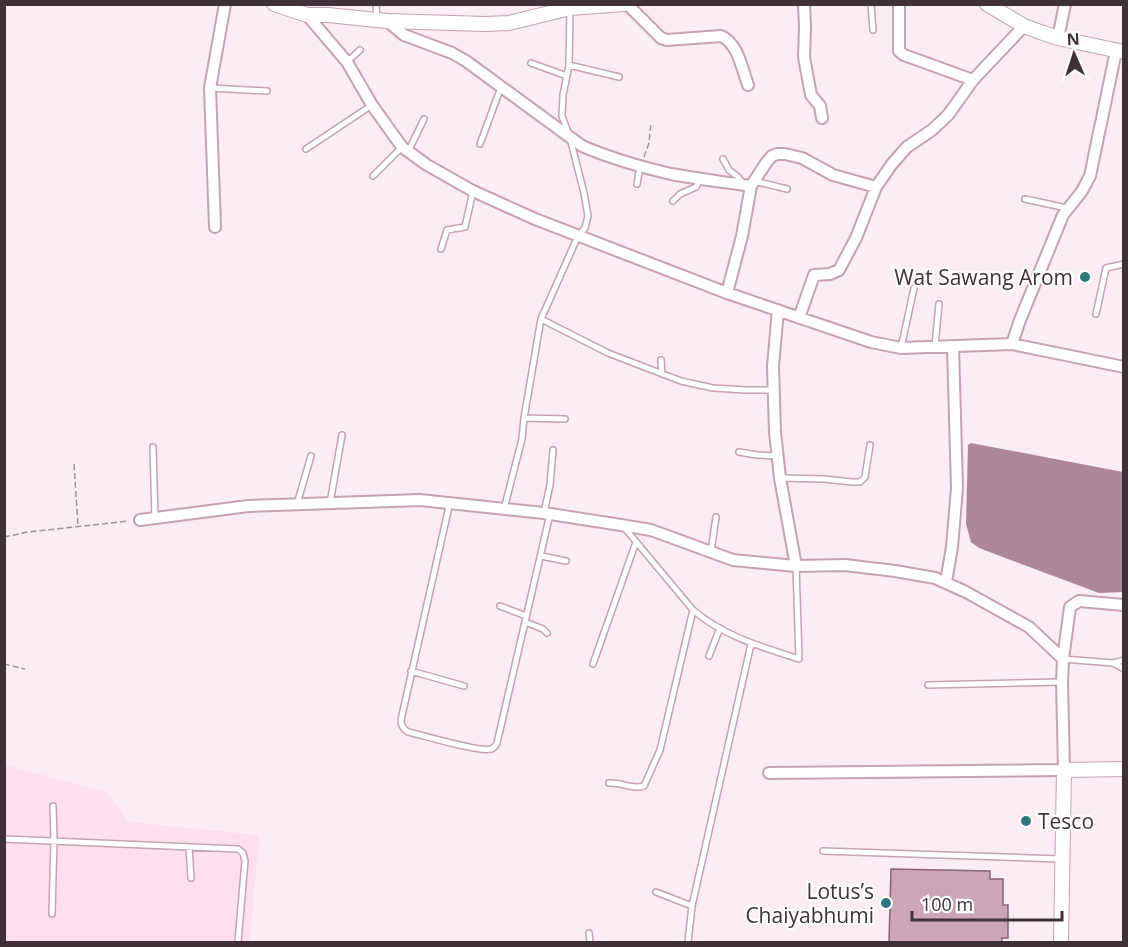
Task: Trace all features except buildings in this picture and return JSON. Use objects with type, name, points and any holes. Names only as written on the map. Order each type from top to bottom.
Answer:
[{"type":"street","points":[[215,227],[210,88],[225,4]]},
{"type":"street","points":[[274,4],[307,15],[347,62],[372,105],[405,149],[427,165],[473,191],[535,219],[728,293],[871,342],[901,348],[1012,344],[1124,367]]},
{"type":"street","points":[[307,15],[329,10],[382,21],[509,23],[570,8],[625,4],[661,38],[667,40],[721,36],[728,39],[748,85]]},
{"type":"street","points":[[804,4],[804,51],[807,77],[811,95],[820,106],[822,118]]},
{"type":"street","points":[[899,4],[899,51],[904,55],[973,80]]},
{"type":"street","points":[[987,4],[1024,26],[1058,38],[1120,52],[1090,176],[1082,191],[1063,215],[1012,344]]},
{"type":"street","points":[[1058,38],[1065,4]]},
{"type":"street","points":[[382,21],[404,35],[452,53],[466,61],[582,146],[640,166],[672,174],[749,184]]},
{"type":"street","points":[[799,318],[814,275],[830,274],[839,270],[856,238],[876,187],[892,164],[907,147],[932,130],[948,115],[973,80],[1024,26]]},
{"type":"street","points":[[728,293],[742,236],[749,184],[772,156],[785,154],[802,158],[832,175],[876,187]]},
{"type":"street","points":[[778,310],[773,366],[778,456],[796,566]]},
{"type":"street","points":[[946,582],[952,547],[957,488],[953,347]]},
{"type":"street","points":[[140,520],[248,506],[420,500],[621,525],[651,530],[733,560],[796,566],[855,566],[935,578],[1029,627],[1064,658]]},
{"type":"street","points":[[1061,942],[1064,770],[1062,682],[1070,607],[1079,601],[1124,606]]},
{"type":"street","points":[[769,773],[1124,769]]},
{"type":"lane","points":[[376,4],[382,21]]},
{"type":"lane","points":[[872,4],[873,30]]},
{"type":"lane","points":[[504,510],[522,439],[541,319],[578,236],[585,228],[588,216],[570,138],[562,116],[563,94],[569,65],[570,8]]},
{"type":"lane","points":[[347,62],[360,50]]},
{"type":"lane","points":[[531,63],[567,75]]},
{"type":"lane","points":[[569,65],[619,77]]},
{"type":"lane","points":[[480,144],[501,87]]},
{"type":"lane","points":[[210,88],[267,91]]},
{"type":"lane","points":[[306,149],[372,105]]},
{"type":"lane","points":[[373,176],[405,149],[424,119]]},
{"type":"lane","points":[[723,159],[729,170],[749,184],[787,189]]},
{"type":"lane","points":[[638,184],[640,166]]},
{"type":"lane","points":[[673,201],[680,194],[696,187],[701,178]]},
{"type":"lane","points":[[441,249],[447,230],[465,227],[473,191]]},
{"type":"lane","points":[[1025,199],[1068,208]]},
{"type":"lane","points":[[1095,314],[1106,268],[1124,264]]},
{"type":"lane","points":[[901,348],[914,288]]},
{"type":"lane","points":[[935,348],[939,304]]},
{"type":"lane","points":[[541,319],[608,354],[681,381],[713,388],[774,390]]},
{"type":"lane","points":[[661,360],[662,374]]},
{"type":"lane","points":[[524,418],[565,419]]},
{"type":"lane","points":[[330,503],[342,435]]},
{"type":"lane","points":[[780,478],[860,482],[865,477],[870,445]]},
{"type":"lane","points":[[153,447],[155,518]]},
{"type":"lane","points":[[450,502],[411,671],[401,725],[404,729],[477,749],[492,749],[496,747],[541,556],[553,450]]},
{"type":"lane","points":[[740,452],[778,456]]},
{"type":"lane","points":[[297,504],[311,456]]},
{"type":"lane","points":[[711,551],[716,517]]},
{"type":"lane","points":[[621,525],[693,610],[702,617],[751,644],[799,659],[796,566]]},
{"type":"lane","points":[[593,664],[636,542]]},
{"type":"lane","points":[[541,556],[566,561]]},
{"type":"lane","points":[[500,606],[548,633]]},
{"type":"lane","points":[[609,783],[618,782],[637,788],[644,786],[660,750],[693,610]]},
{"type":"lane","points":[[709,656],[720,628]]},
{"type":"lane","points":[[688,942],[692,906],[751,644]]},
{"type":"lane","points":[[1064,658],[1113,663],[1124,660]]},
{"type":"lane","points":[[1113,663],[1124,669]]},
{"type":"lane","points":[[411,671],[464,686]]},
{"type":"lane","points":[[928,685],[1062,682]]},
{"type":"lane","points":[[52,914],[53,806]]},
{"type":"lane","points":[[4,839],[238,849],[243,853],[245,861],[238,942]]},
{"type":"lane","points":[[189,847],[191,878]]},
{"type":"lane","points":[[823,851],[1062,859]]},
{"type":"lane","points":[[656,892],[692,906]]},
{"type":"lane","points":[[590,933],[590,942]]},
{"type":"path","points":[[640,166],[649,143],[651,122]]},
{"type":"path","points":[[74,464],[78,527]]},
{"type":"path","points":[[4,537],[28,532],[140,520]]},
{"type":"path","points":[[4,664],[25,669]]},
{"type":"shaded area","points":[[971,443],[1123,472],[1123,592],[1099,593],[979,548],[971,542],[966,524],[968,445]]},
{"type":"shaded area","points":[[4,765],[107,792],[129,822],[259,835],[250,942],[5,942]]},
{"type":"place","name":"Wat Sawang Arom","points":[[1085,277]]},
{"type":"place","name":"Tesco","points":[[1026,821]]},
{"type":"place","name":"Lotus’s Chaiyabhumi","points":[[886,903]]}]
